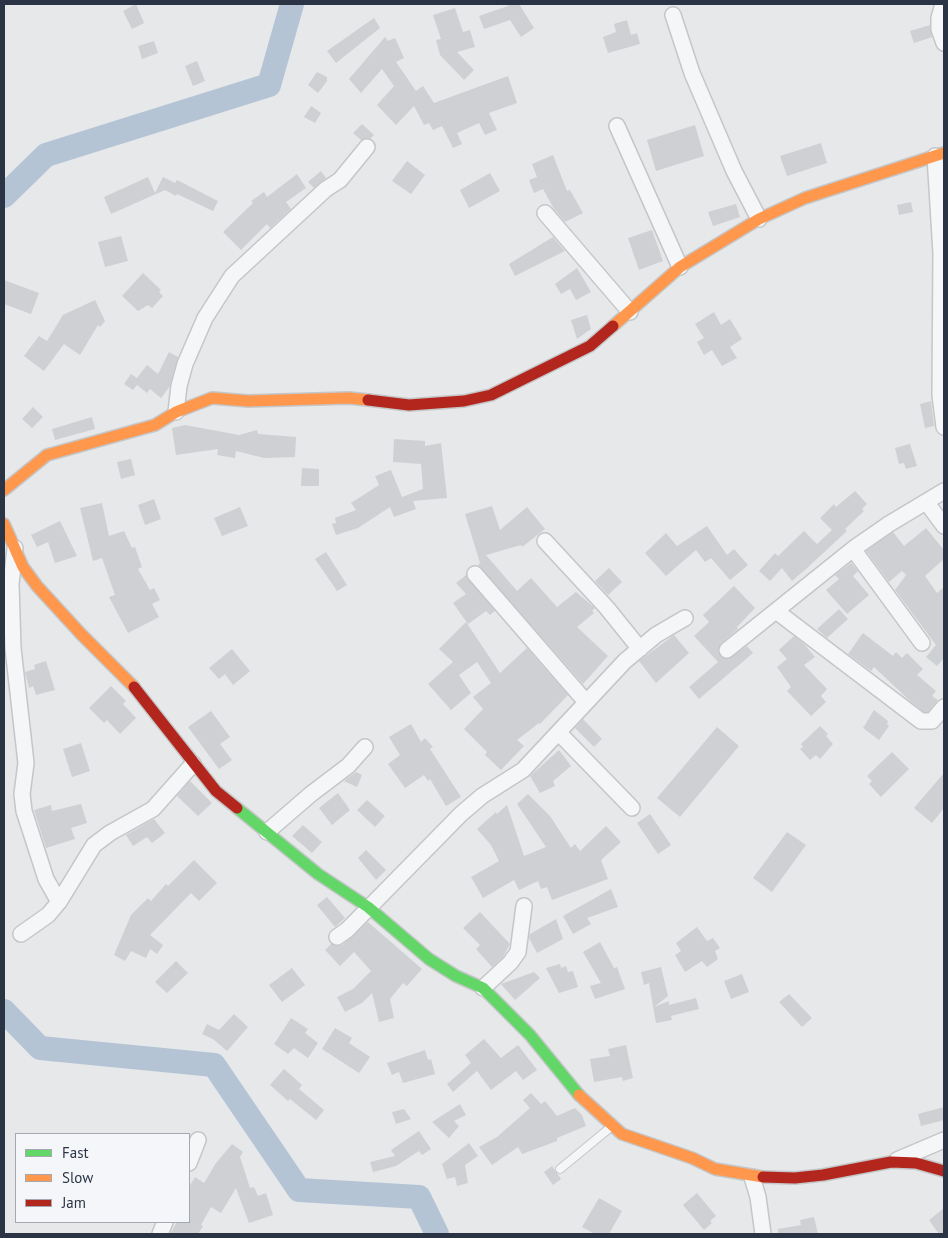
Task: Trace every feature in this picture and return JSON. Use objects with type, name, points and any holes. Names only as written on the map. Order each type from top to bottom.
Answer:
[{"type":"street","points":[[943,4],[939,18],[944,43]]},
{"type":"street","points":[[673,15],[692,73],[734,171],[759,219]]},
{"type":"street","points":[[618,126],[680,267]]},
{"type":"street","points":[[176,412],[179,386],[185,364],[205,318],[232,276],[326,189],[340,180],[367,147]]},
{"type":"street","points":[[4,490],[47,455],[155,425],[176,412],[212,398],[248,401],[349,398],[409,405],[464,402],[491,395],[590,346],[680,267],[759,219],[805,198],[902,165],[939,155],[941,253],[940,395],[944,427]]},
{"type":"street","points":[[545,213],[630,312]]},
{"type":"street","points":[[726,650],[853,549],[889,524],[944,491]]},
{"type":"street","points":[[927,502],[944,526]]},
{"type":"street","points":[[4,524],[23,567],[37,586],[81,634],[130,681],[216,791],[318,874],[368,907],[429,958],[456,976],[483,988],[517,1021],[584,1101],[611,1127],[622,1134],[685,1155],[715,1169],[752,1177],[795,1178],[823,1175],[861,1166],[891,1162],[916,1163],[944,1171]]},
{"type":"street","points":[[545,541],[607,608],[640,649]]},
{"type":"street","points":[[15,547],[11,584],[13,648],[26,763],[22,794],[24,811],[46,879],[60,902]]},
{"type":"street","points":[[853,549],[922,643]]},
{"type":"street","points":[[475,574],[586,702]]},
{"type":"street","points":[[776,612],[922,721],[932,721],[944,707]]},
{"type":"street","points":[[338,937],[461,814],[482,796],[523,770],[625,661],[656,635],[685,618]]},
{"type":"street","points":[[559,733],[632,808]]},
{"type":"street","points":[[267,832],[311,794],[348,766],[365,747]]},
{"type":"street","points":[[21,934],[48,915],[60,902],[94,845],[110,833],[153,810],[193,764]]},
{"type":"street","points":[[483,988],[510,963],[518,952],[524,906]]},
{"type":"street","points":[[190,1160],[198,1140]]},
{"type":"street","points":[[891,1162],[944,1140]]},
{"type":"street","points":[[752,1177],[758,1197],[763,1234]]},
{"type":"lane","points":[[560,1169],[611,1127]]},
{"type":"building","points":[[136,4],[144,23],[132,29],[123,11]]},
{"type":"building","points":[[507,4],[519,4],[534,28],[521,37],[510,20],[484,29],[479,16],[508,6]]},
{"type":"building","points":[[455,8],[463,32],[470,30],[475,47],[457,52],[474,70],[464,80],[440,55],[436,40],[441,39],[433,15]]},
{"type":"building","points":[[374,18],[380,28],[336,63],[327,51]]},
{"type":"building","points":[[627,20],[631,35],[637,33],[640,44],[608,53],[603,37],[616,32],[614,24]]},
{"type":"building","points":[[930,25],[932,37],[914,43],[910,31]]},
{"type":"building","points":[[385,37],[388,41],[395,38],[404,58],[396,62],[416,91],[423,86],[434,103],[508,76],[517,103],[489,113],[497,130],[485,135],[479,123],[457,133],[462,144],[453,148],[442,126],[433,130],[429,123],[424,125],[414,106],[396,125],[377,105],[394,86],[382,69],[361,93],[349,79]]},
{"type":"building","points":[[154,41],[158,53],[142,59],[138,46]]},
{"type":"building","points":[[197,61],[205,81],[193,86],[185,66]]},
{"type":"building","points":[[317,72],[327,77],[327,81],[318,93],[308,85]]},
{"type":"building","points":[[311,106],[321,113],[315,123],[304,117]]},
{"type":"building","points":[[362,124],[374,135],[370,139],[361,140],[353,133]]},
{"type":"building","points":[[695,125],[704,156],[656,171],[647,140]]},
{"type":"building","points":[[821,143],[827,163],[787,176],[780,156]]},
{"type":"building","points":[[553,155],[567,191],[570,190],[583,213],[565,222],[554,209],[543,189],[534,193],[529,180],[537,177],[532,164]]},
{"type":"building","points":[[407,161],[425,175],[411,194],[392,181]]},
{"type":"building","points":[[321,171],[326,178],[314,188],[308,182]]},
{"type":"building","points":[[490,173],[500,191],[469,208],[460,190]]},
{"type":"building","points":[[297,174],[306,188],[286,202],[291,209],[270,228],[267,224],[241,250],[223,232],[253,203],[251,201],[264,192],[267,197]]},
{"type":"building","points":[[148,177],[155,193],[163,177],[175,183],[177,180],[218,201],[213,211],[165,190],[111,214],[104,197]]},
{"type":"building","points":[[911,202],[913,212],[899,215],[897,205]]},
{"type":"building","points":[[736,204],[740,217],[713,226],[708,212]]},
{"type":"building","points":[[652,230],[663,261],[639,270],[628,238]]},
{"type":"building","points":[[121,236],[128,261],[105,267],[98,242]]},
{"type":"building","points":[[553,237],[565,251],[515,276],[509,264]]},
{"type":"building","points":[[577,268],[591,292],[576,300],[570,289],[561,294],[555,284]]},
{"type":"building","points":[[143,273],[161,290],[159,292],[163,296],[152,308],[148,305],[138,311],[122,296]]},
{"type":"building","points":[[4,280],[39,293],[31,314],[4,304]]},
{"type":"building","points":[[95,300],[105,321],[100,327],[98,325],[80,355],[64,344],[44,371],[24,356],[39,336],[47,341],[63,315]]},
{"type":"building","points":[[714,312],[721,325],[730,319],[742,339],[730,347],[737,358],[722,366],[712,350],[704,355],[697,342],[704,338],[695,324]]},
{"type":"building","points":[[587,315],[591,329],[577,339],[571,320]]},
{"type":"building","points":[[169,352],[178,357],[170,386],[161,398],[150,389],[147,393],[137,385],[133,390],[124,384],[131,374],[137,378],[147,365],[158,374]]},
{"type":"building","points":[[931,401],[934,426],[925,428],[920,404]]},
{"type":"building","points":[[33,407],[43,417],[32,428],[22,419]]},
{"type":"building","points":[[92,417],[95,429],[55,440],[52,429]]},
{"type":"building","points":[[185,425],[239,435],[257,430],[258,434],[296,437],[295,457],[264,458],[236,451],[235,458],[217,455],[218,449],[176,455],[172,428]]},
{"type":"building","points":[[394,439],[425,441],[425,446],[441,443],[447,498],[413,501],[416,509],[394,517],[390,507],[358,528],[336,535],[332,524],[336,523],[335,518],[356,510],[351,503],[379,485],[375,476],[391,470],[402,497],[423,489],[421,464],[393,462]]},
{"type":"building","points":[[910,444],[917,466],[906,469],[904,463],[899,464],[895,448]]},
{"type":"building","points":[[131,459],[135,475],[121,479],[117,462]]},
{"type":"building","points":[[302,468],[319,469],[319,486],[301,486]]},
{"type":"building","points":[[855,491],[867,504],[862,509],[864,511],[845,529],[847,531],[792,581],[782,568],[770,581],[759,571],[775,553],[778,556],[804,531],[817,544],[832,530],[820,518],[834,504],[836,507]]},
{"type":"building","points":[[154,499],[161,519],[145,525],[138,505]]},
{"type":"building","points":[[102,503],[109,536],[124,531],[132,548],[135,547],[142,567],[138,569],[150,590],[154,588],[160,600],[152,604],[159,617],[128,633],[109,597],[115,595],[102,558],[93,561],[80,508]]},
{"type":"building","points":[[492,506],[500,530],[527,507],[545,529],[522,547],[521,545],[486,555],[517,591],[531,578],[557,607],[576,592],[595,608],[592,611],[594,613],[577,627],[608,656],[583,684],[478,565],[480,563],[465,514]]},
{"type":"building","points":[[240,507],[248,526],[222,536],[214,518]]},
{"type":"building","points":[[60,521],[77,556],[55,563],[48,542],[37,547],[31,535]]},
{"type":"building","points":[[707,526],[727,555],[734,549],[748,565],[730,580],[711,558],[705,562],[696,550],[666,576],[645,553],[666,533],[677,546]]},
{"type":"building","points":[[926,528],[944,550],[944,559],[925,576],[937,593],[944,587],[944,658],[937,666],[926,657],[936,645],[895,590],[906,575],[902,571],[889,582],[866,551],[893,532],[904,546]]},
{"type":"building","points":[[326,552],[347,585],[337,591],[315,559]]},
{"type":"building","points":[[851,563],[858,571],[853,576],[869,595],[847,614],[826,590],[839,579],[835,575]]},
{"type":"building","points":[[609,568],[622,582],[608,595],[595,581]]},
{"type":"building","points":[[466,575],[495,611],[490,615],[486,611],[468,624],[453,603],[466,594],[456,583]]},
{"type":"building","points":[[734,586],[755,608],[737,627],[738,629],[721,643],[718,652],[723,658],[728,659],[747,646],[753,653],[699,699],[689,687],[718,662],[694,636],[709,622],[703,615]]},
{"type":"building","points":[[839,609],[848,619],[827,638],[817,629]]},
{"type":"building","points":[[466,622],[500,673],[527,648],[568,695],[540,724],[517,740],[524,746],[501,770],[485,755],[487,752],[464,729],[483,709],[473,697],[491,683],[477,662],[459,675],[471,693],[451,710],[428,684],[453,662],[439,649]]},
{"type":"building","points":[[863,633],[893,656],[896,652],[902,658],[907,653],[923,669],[917,675],[936,691],[932,696],[938,700],[928,712],[924,712],[909,700],[874,667],[871,671],[848,654]]},
{"type":"building","points":[[674,635],[689,653],[656,683],[639,661]]},
{"type":"building","points":[[794,636],[815,657],[804,665],[827,689],[821,696],[826,702],[811,716],[787,691],[791,687],[777,667],[787,659],[779,650]]},
{"type":"building","points":[[232,649],[250,671],[233,685],[225,674],[219,679],[209,668]]},
{"type":"building","points":[[46,661],[55,690],[36,695],[33,686],[29,688],[25,672],[35,669],[34,665]]},
{"type":"building","points":[[111,686],[126,701],[123,704],[136,718],[120,734],[107,720],[104,723],[89,708]]},
{"type":"building","points":[[874,710],[888,721],[887,724],[889,726],[879,740],[863,728]]},
{"type":"building","points":[[211,711],[230,737],[220,744],[232,760],[219,769],[188,727]]},
{"type":"building","points":[[583,719],[602,739],[594,747],[575,728]]},
{"type":"building","points":[[411,724],[421,742],[425,738],[433,747],[430,749],[461,797],[446,806],[430,779],[428,781],[424,775],[405,788],[388,764],[400,755],[389,737]]},
{"type":"building","points":[[820,726],[828,734],[826,736],[833,744],[820,759],[816,755],[810,760],[800,749],[803,747],[801,744]]},
{"type":"building","points":[[717,727],[739,746],[680,817],[657,798]]},
{"type":"building","points":[[81,743],[90,771],[72,777],[63,749]]},
{"type":"building","points":[[559,750],[571,766],[553,781],[555,786],[540,793],[530,776]]},
{"type":"building","points":[[892,752],[909,769],[881,797],[869,784],[872,781],[867,776]]},
{"type":"building","points":[[356,772],[362,775],[357,787],[344,781]]},
{"type":"building","points":[[944,773],[944,808],[932,823],[914,808]]},
{"type":"building","points":[[190,781],[212,803],[198,816],[177,796]]},
{"type":"building","points":[[338,793],[350,810],[332,825],[319,808]]},
{"type":"building","points":[[528,794],[550,816],[571,848],[575,844],[580,851],[606,826],[621,842],[601,860],[608,879],[552,900],[547,887],[541,889],[538,881],[519,890],[514,880],[483,898],[471,877],[499,861],[491,845],[477,829],[496,812],[497,814],[507,805],[524,856],[546,847],[517,804]]},
{"type":"building","points":[[367,800],[385,816],[375,827],[357,810]]},
{"type":"building","points":[[81,804],[87,823],[71,828],[75,839],[46,848],[34,810],[51,805],[52,811]]},
{"type":"building","points":[[650,814],[671,845],[658,854],[637,823]]},
{"type":"building","points":[[154,819],[165,833],[152,843],[147,837],[133,846],[126,835]]},
{"type":"building","points":[[303,825],[322,842],[312,853],[292,836]]},
{"type":"building","points":[[787,832],[806,845],[772,892],[753,878]]},
{"type":"building","points":[[366,850],[386,870],[376,880],[358,858]]},
{"type":"building","points":[[194,860],[217,883],[199,901],[191,893],[150,935],[163,945],[157,954],[150,949],[146,958],[131,951],[125,961],[114,955],[131,915],[148,898],[151,901],[166,884],[168,886]]},
{"type":"building","points":[[611,889],[618,907],[587,918],[591,924],[573,934],[563,916]]},
{"type":"building","points":[[327,897],[345,918],[335,927],[317,905]]},
{"type":"building","points":[[480,912],[510,944],[503,957],[492,967],[476,949],[480,945],[463,928]]},
{"type":"building","points":[[556,919],[563,939],[537,953],[529,938],[530,934]]},
{"type":"building","points":[[368,922],[422,969],[407,986],[403,983],[390,999],[394,1018],[379,1022],[372,993],[362,1003],[345,1012],[337,997],[353,989],[371,971],[354,952],[340,966],[325,950],[331,944],[342,945]]},
{"type":"building","points":[[697,927],[707,941],[713,938],[720,948],[715,951],[718,959],[707,967],[702,961],[685,972],[675,955],[681,951],[676,943]]},
{"type":"building","points":[[600,942],[614,968],[617,967],[625,989],[595,999],[590,986],[601,983],[583,952]]},
{"type":"building","points":[[176,961],[188,973],[167,993],[155,982]]},
{"type":"building","points":[[560,964],[561,968],[566,966],[568,972],[573,971],[578,987],[559,993],[546,968]]},
{"type":"building","points":[[661,967],[668,996],[654,1007],[669,1001],[669,1005],[696,998],[699,1009],[671,1016],[672,1020],[656,1023],[649,983],[644,985],[641,972]]},
{"type":"building","points":[[292,968],[305,985],[282,1002],[269,985]]},
{"type":"building","points":[[534,972],[540,978],[515,1000],[501,984]]},
{"type":"building","points":[[742,974],[749,992],[731,999],[724,981]]},
{"type":"building","points":[[789,994],[812,1018],[802,1027],[779,1002]]},
{"type":"building","points":[[234,1014],[248,1027],[227,1051],[213,1039],[202,1034],[207,1024],[219,1030]]},
{"type":"building","points":[[291,1018],[308,1029],[305,1033],[318,1043],[308,1058],[294,1048],[288,1054],[274,1044]]},
{"type":"building","points":[[335,1028],[352,1038],[349,1043],[370,1057],[359,1073],[322,1049]]},
{"type":"building","points":[[484,1039],[501,1058],[518,1045],[537,1070],[523,1080],[516,1071],[491,1090],[477,1071],[453,1092],[447,1084],[471,1063],[465,1055]]},
{"type":"building","points":[[626,1045],[633,1078],[623,1081],[622,1077],[594,1082],[590,1059],[610,1056],[608,1049]]},
{"type":"building","points":[[425,1050],[428,1060],[431,1059],[435,1074],[403,1083],[399,1072],[392,1075],[387,1063]]},
{"type":"building","points":[[284,1069],[302,1085],[299,1089],[324,1110],[316,1120],[290,1099],[288,1101],[270,1085]]},
{"type":"building","points":[[531,1093],[541,1104],[545,1101],[557,1116],[575,1108],[582,1115],[586,1126],[557,1138],[557,1141],[522,1154],[518,1147],[492,1165],[479,1147],[497,1137],[530,1108],[523,1100]]},
{"type":"building","points":[[460,1104],[466,1115],[454,1121],[459,1126],[449,1138],[432,1122]]},
{"type":"building","points":[[944,1107],[944,1120],[921,1126],[918,1114]]},
{"type":"building","points":[[404,1109],[411,1119],[396,1124],[392,1112]]},
{"type":"building","points":[[419,1131],[431,1149],[422,1155],[419,1151],[396,1166],[373,1172],[370,1162],[395,1156],[391,1150]]},
{"type":"building","points":[[469,1143],[478,1156],[465,1165],[468,1183],[457,1186],[455,1177],[447,1179],[442,1164]]},
{"type":"building","points":[[232,1144],[243,1152],[240,1157],[250,1188],[254,1187],[258,1196],[266,1193],[273,1215],[249,1223],[236,1188],[221,1213],[211,1207],[198,1234],[170,1234],[176,1223],[190,1223],[190,1185],[195,1177],[204,1183],[216,1163]]},
{"type":"building","points":[[552,1166],[561,1179],[553,1185],[544,1172]]},
{"type":"building","points":[[697,1193],[716,1216],[710,1221],[712,1223],[704,1230],[683,1205]]},
{"type":"building","points":[[599,1198],[622,1211],[609,1234],[595,1234],[582,1227]]},
{"type":"building","points":[[944,1208],[944,1234],[939,1234],[929,1220]]},
{"type":"building","points":[[814,1217],[818,1234],[778,1234],[778,1229],[801,1225],[800,1220]]},
{"type":"waterway","points":[[4,196],[46,155],[269,85],[292,4]]},
{"type":"waterway","points":[[4,1011],[40,1048],[214,1065],[299,1190],[419,1197],[437,1234]]},
{"type":"traffic: fast","points":[[237,808],[318,874],[368,907],[429,959],[456,976],[483,988],[530,1035],[579,1095]]},
{"type":"traffic: slow","points":[[613,326],[680,267],[759,219],[805,198],[944,153]]},
{"type":"traffic: slow","points":[[4,490],[47,455],[155,425],[176,412],[212,398],[248,401],[349,398],[368,400]]},
{"type":"traffic: slow","points":[[4,524],[23,567],[37,586],[81,634],[134,687]]},
{"type":"traffic: slow","points":[[579,1095],[622,1134],[692,1158],[715,1169],[763,1177]]},
{"type":"traffic: jam","points":[[368,400],[409,405],[464,401],[491,395],[590,346],[613,326]]},
{"type":"traffic: jam","points":[[134,687],[216,791],[237,808]]},
{"type":"traffic: jam","points":[[763,1177],[795,1178],[823,1175],[891,1162],[916,1163],[944,1171]]}]
